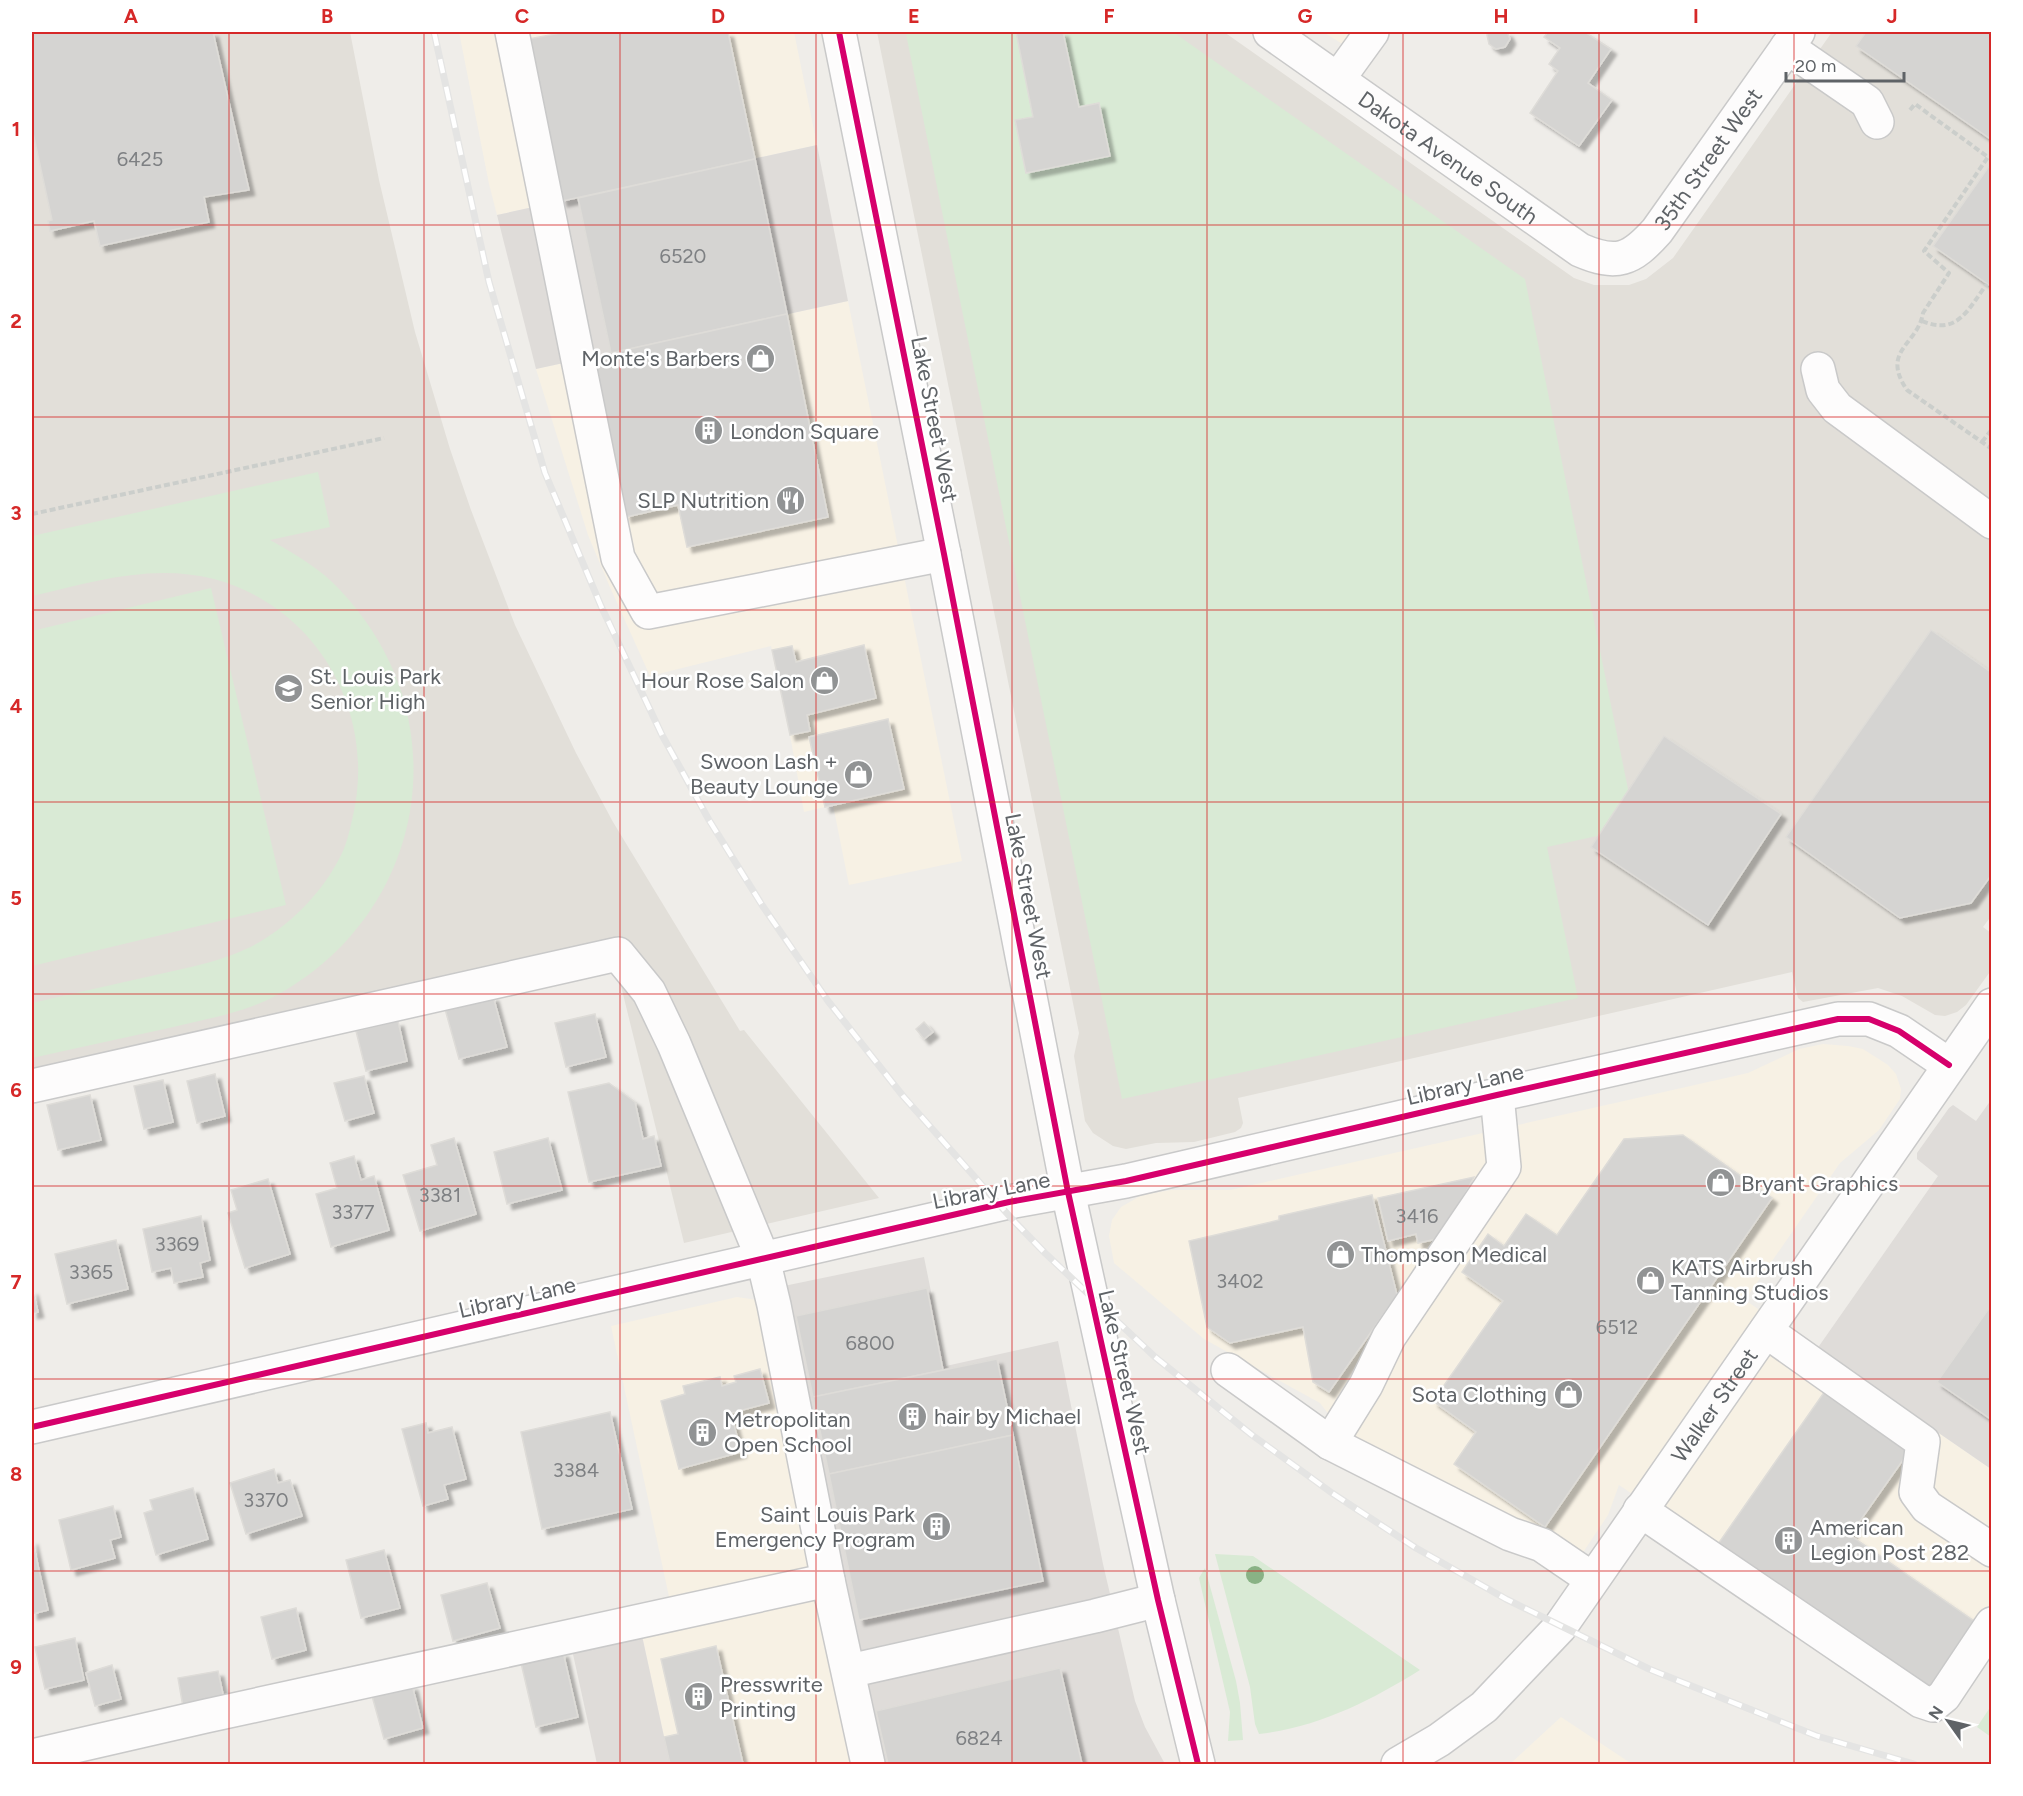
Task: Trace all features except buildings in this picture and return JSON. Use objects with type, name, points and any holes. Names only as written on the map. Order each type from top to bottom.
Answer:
[{"type":"street","points":[[512,32],[618,558],[648,612],[944,554]]},
{"type":"street","name":"Lake Street West","points":[[839,32],[944,554],[1068,1192],[1158,1600],[1198,1764]]},
{"type":"street","name":"Dakota Avenue South","points":[[1270,32],[1580,250],[1600,259],[1614,259],[1633,254]]},
{"type":"street","points":[[1338,79],[1372,32]]},
{"type":"street","points":[[1793,39],[1867,102],[1877,122]]},
{"type":"street","name":"35th Street West","points":[[1633,254],[1658,231],[1793,39]]},
{"type":"street","points":[[1818,369],[1823,390],[1837,408],[1992,522]]},
{"type":"street","points":[[32,1086],[618,954],[649,992],[669,1034],[763,1259],[868,1764]]},
{"type":"street","name":"Walker Street","points":[[1398,1764],[1438,1740],[1484,1707],[1560,1627],[1992,1005]]},
{"type":"street","name":"Library Lane","points":[[32,1427],[1009,1202],[1126,1181],[1838,1019],[1869,1019],[1899,1031],[1949,1065]]},
{"type":"street","points":[[1330,1443],[1366,1386],[1389,1337],[1504,1167],[1497,1095]]},
{"type":"street","points":[[1766,1330],[1923,1442],[1917,1492],[1927,1507],[1992,1550]]},
{"type":"street","points":[[1228,1370],[1330,1443],[1510,1534],[1542,1545],[1592,1580]]},
{"type":"street","points":[[1640,1510],[1921,1701],[1933,1705],[1944,1696],[1992,1624]]},
{"type":"street","points":[[32,1756],[828,1580]]},
{"type":"street","points":[[849,1671],[1158,1600]]},
{"type":"path","points":[[1915,104],[1988,157],[1924,251],[1949,273],[1923,313],[1922,321],[1900,353],[1898,366],[1900,379],[1907,390],[1992,449]]},
{"type":"path","points":[[1922,321],[1935,326],[1954,323],[1964,315],[1987,284]]},
{"type":"path","points":[[1982,442],[1992,429]]},
{"type":"path","points":[[32,514],[384,438]]},
{"type":"shaded area","name":"St. Louis Park Senior High","points":[[32,32],[350,32],[379,180],[415,332],[450,449],[515,625],[576,753],[613,822],[740,1031],[744,1030],[879,1198],[684,1243],[611,945],[32,1078]]},
{"type":"shaded area","points":[[459,32],[794,32],[817,145],[497,215]]},
{"type":"shaded area","points":[[877,32],[1224,32],[1574,278],[1594,285],[1629,285],[1646,279],[1673,258],[1832,32],[1991,32],[1992,915],[1983,927],[1991,933],[1992,969],[1966,1005],[1957,1012],[1945,1016],[1935,1015],[1902,996],[1878,988],[1803,1002],[1798,998],[1792,972],[1238,1098],[1243,1123],[1241,1128],[1235,1132],[1194,1142],[1156,1143],[1126,1149],[1113,1146],[1093,1133],[1085,1121],[1074,1056],[1079,1033]]},
{"type":"shaded area","points":[[1323,32],[1357,32],[1344,45]]},
{"type":"shaded area","points":[[817,145],[848,301],[536,369],[497,215]]},
{"type":"shaded area","points":[[848,301],[962,861],[849,885],[833,805],[804,812],[771,646],[650,676],[588,535],[536,369]]},
{"type":"shaded area","points":[[1823,1044],[1863,1049],[1888,1065],[1896,1074],[1901,1089],[1900,1099],[1879,1130],[1840,1163],[1745,1300],[1991,1469],[1991,1649],[1950,1709],[1619,1485],[1608,1515],[1564,1581],[1343,1433],[1320,1403],[1204,1339],[1114,1263],[1109,1236],[1112,1220],[1121,1207],[1142,1195],[1171,1190],[1230,1190],[1748,1073],[1799,1049]]},
{"type":"shaded area","points":[[1991,1100],[1991,1469],[1817,1349],[1938,1176],[1917,1159],[1917,1153],[1953,1105],[1976,1121]]},
{"type":"shaded area","points":[[924,1257],[946,1366],[1058,1341],[1103,1564],[1135,1701],[1145,1727],[1165,1764],[875,1764],[779,1287]]},
{"type":"shaded area","points":[[737,1297],[757,1300],[856,1764],[670,1764],[641,1631],[671,1606],[611,1326]]},
{"type":"shaded area","points":[[641,1631],[670,1764],[597,1764],[571,1645]]},
{"type":"shaded area","points":[[1561,1717],[1632,1764],[1510,1764]]},
{"type":"green space","points":[[919,32],[1173,32],[1525,279],[1631,804],[1606,834],[1547,847],[1578,998],[1122,1099],[906,34]]},
{"type":"green space","points":[[318,472],[330,527],[270,540],[298,556],[333,582],[340,590],[378,640],[402,695],[413,751],[410,808],[395,863],[368,914],[328,959],[277,995],[224,1015],[32,1058],[32,1003],[210,962],[253,946],[288,922],[317,893],[341,854],[352,820],[358,781],[356,743],[348,706],[332,671],[311,641],[284,614],[251,593],[214,579],[168,573],[122,576],[32,596],[32,536]]},
{"type":"green space","points":[[211,588],[286,905],[32,966],[32,631]]},
{"type":"green space","points":[[1215,1554],[1253,1556],[1420,1670],[1363,1702],[1323,1719],[1281,1731],[1259,1734],[1255,1724],[1250,1687]]},
{"type":"green space","points":[[1205,1568],[1236,1681],[1243,1740],[1228,1741],[1230,1712],[1199,1578]]},
{"type":"green space","points":[[1991,1706],[1992,1737],[1977,1727]]},
{"type":"railway","points":[[434,32],[489,282],[545,473],[601,606],[662,735],[709,820],[762,905],[828,1001],[903,1096],[1012,1219],[1155,1357],[1252,1435],[1332,1493],[1416,1548],[1506,1599],[1649,1669],[1817,1736],[1914,1764]]},
{"type":"cycle path","points":[[839,32],[944,554],[1068,1192],[1158,1600],[1198,1764]]},
{"type":"cycle path","points":[[32,1427],[1009,1202],[1126,1181],[1838,1019],[1869,1019],[1899,1031],[1949,1065]]},
{"type":"place","name":"Monte's Barbers","points":[[761,358]]},
{"type":"place","name":"London Square","points":[[709,431]]},
{"type":"place","name":"SLP Nutrition","points":[[790,500]]},
{"type":"place","name":"Hour Rose Salon","points":[[825,680]]},
{"type":"place","name":"St. Louis Park Senior High","points":[[289,689]]},
{"type":"place","name":"Swoon Lash + Beauty Lounge","points":[[859,774]]},
{"type":"place","name":"Bryant Graphics","points":[[1720,1183]]},
{"type":"place","name":"Thompson Medical","points":[[1340,1254]]},
{"type":"place","name":"KATS Airbrush Tanning Studios","points":[[1650,1280]]},
{"type":"place","name":"Sota Clothing","points":[[1568,1394]]},
{"type":"place","name":"hair by Michael","points":[[913,1416]]},
{"type":"place","name":"Metropolitan Open School","points":[[703,1432]]},
{"type":"place","name":"Saint Louis Park Emergency Program","points":[[936,1527]]},
{"type":"place","name":"American Legion Post 282","points":[[1789,1540]]},
{"type":"place","name":"Presswrite Printing","points":[[699,1697]]}]
